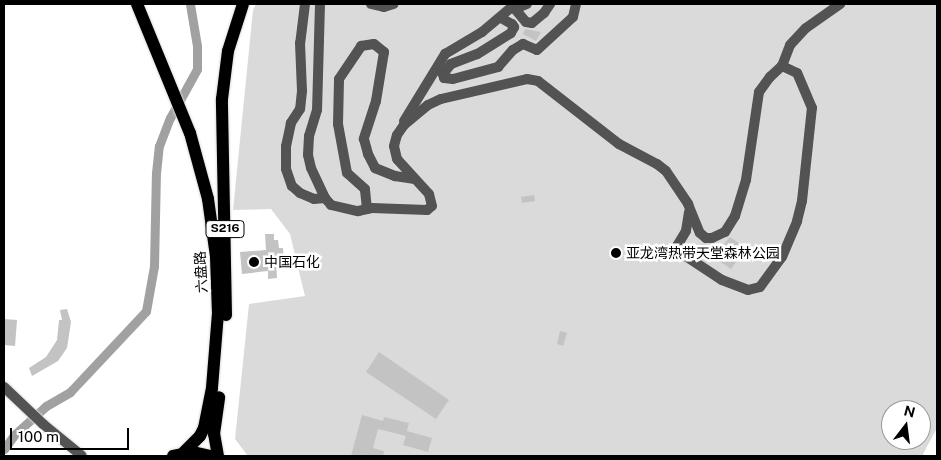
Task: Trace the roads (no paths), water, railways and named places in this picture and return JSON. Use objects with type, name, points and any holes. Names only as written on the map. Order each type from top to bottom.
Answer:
[{"type":"main road","name":"六盘路","points":[[136,4],[186,123],[208,199],[216,256],[218,313],[216,350],[207,418],[200,436],[178,454]]},
{"type":"main road","name":"六盘路","points":[[218,456],[214,434],[223,368],[226,318],[222,99],[228,51],[244,4]]},
{"type":"main road","name":"S216","points":[[178,454],[193,452],[210,456]]},
{"type":"street","points":[[304,4],[300,43],[301,100],[300,108],[291,123],[286,146],[286,168],[292,186],[300,193],[314,199],[325,198]]},
{"type":"street","points":[[320,4],[317,110],[309,136],[308,155],[311,168],[325,198],[332,205],[358,211],[368,209],[428,210],[432,206],[432,199],[397,159],[394,146],[397,135],[416,99],[450,48],[475,37],[501,18],[512,7],[527,4]]},
{"type":"street","points":[[371,4],[384,7],[394,4]]},
{"type":"street","points":[[512,7],[526,22],[532,23],[544,14],[550,4]]},
{"type":"street","points":[[501,18],[512,24],[514,27],[511,33],[477,54],[451,64],[443,74],[444,78],[453,80],[498,67],[513,50],[523,44],[537,50],[573,17],[576,4]]},
{"type":"street","points":[[397,135],[428,104],[514,80],[538,81],[618,144],[662,167],[672,178],[688,204],[700,233],[706,238],[720,235],[730,227],[746,180],[760,92],[770,77],[782,66],[790,45],[806,28],[840,4]]},
{"type":"street","points":[[368,209],[366,189],[348,173],[338,124],[340,78],[360,46],[374,44],[384,52],[376,101],[364,139],[368,154],[375,168],[395,176],[415,179]]},
{"type":"street","points":[[688,204],[686,231],[677,246],[681,253],[722,280],[748,290],[760,288],[782,257],[797,221],[802,201],[812,108],[797,73],[782,66]]},
{"type":"street","points":[[4,387],[43,424],[82,456]]},
{"type":"waterway","points":[[4,449],[14,435],[46,406],[70,392],[146,311],[154,266],[156,173],[159,146],[170,118],[197,69],[197,46],[190,4]]},
{"type":"place","name":"亚龙湾热带天堂森林公园","points":[[616,253]]},
{"type":"place","name":"中国石化","points":[[254,262]]}]
